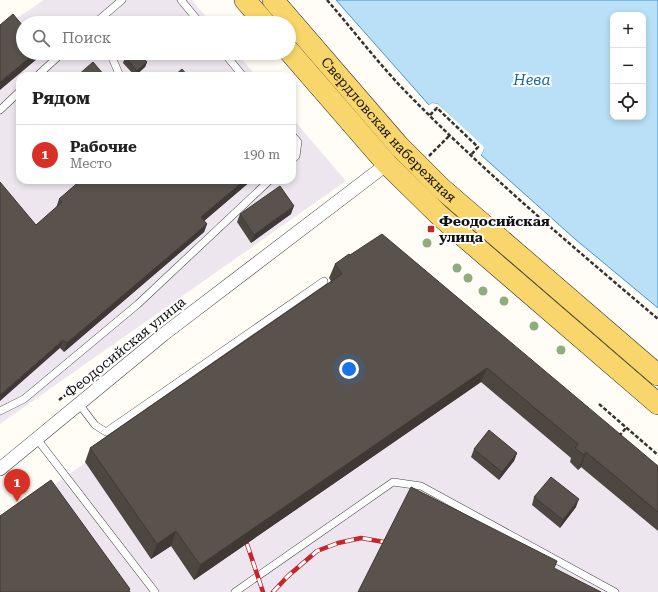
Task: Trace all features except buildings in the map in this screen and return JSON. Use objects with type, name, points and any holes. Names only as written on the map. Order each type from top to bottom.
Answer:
[{"type":"main road","points":[[245,0],[259,16]]},
{"type":"main road","name":"Свердловская набережная","points":[[273,0],[287,16]]},
{"type":"main road","name":"Свердловская набережная","points":[[296,27],[399,146],[441,188],[658,375]]},
{"type":"main road","name":"Свердловская набережная","points":[[296,59],[387,164],[440,216],[658,404]]},
{"type":"street","name":"Феодосийская улица","points":[[0,469],[164,334],[387,164]]},
{"type":"lane","points":[[104,16],[122,0]]},
{"type":"lane","points":[[181,0],[194,16]]},
{"type":"lane","points":[[41,72],[54,60]]},
{"type":"lane","points":[[113,60],[118,72]]},
{"type":"lane","points":[[230,60],[240,72]]},
{"type":"lane","points":[[0,110],[16,95]]},
{"type":"lane","points":[[296,139],[298,142],[296,156]]},
{"type":"lane","points":[[0,412],[24,399],[138,304],[266,184]]},
{"type":"lane","points":[[79,404],[95,425],[106,432],[324,282]]},
{"type":"lane","points":[[37,439],[155,592]]},
{"type":"lane","points":[[235,592],[393,482],[421,486],[615,592]]},
{"type":"path","points":[[327,0],[405,90],[450,135],[570,244],[658,319]]},
{"type":"path","points":[[430,115],[437,108],[478,147],[471,154]]},
{"type":"path","points":[[429,156],[450,135]]},
{"type":"path","points":[[599,404],[658,455]]},
{"type":"path","points":[[616,440],[626,428]]},
{"type":"shaded area","points":[[44,0],[192,0],[205,16],[20,16]]},
{"type":"shaded area","points":[[16,18],[16,60],[243,60],[253,72],[16,72],[16,184],[296,184],[296,123],[346,181],[0,424],[0,29]]},
{"type":"shaded area","points":[[344,268],[658,485],[658,592],[0,592],[0,522],[336,289],[329,278]]},
{"type":"water","name":"Нева","points":[[336,0],[658,0],[658,308],[575,239],[481,155],[484,149],[438,104],[432,103],[429,105]]},
{"type":"pier","points":[[432,103],[438,104],[483,146],[484,149],[481,155],[481,147],[437,106],[433,105],[431,107],[429,105]]},
{"type":"railway","points":[[273,592],[288,576],[317,551],[338,543],[361,538],[384,542]]},
{"type":"railway","points":[[247,544],[263,592]]},
{"type":"place","name":"Феодосийская улица","points":[[431,229]]},
{"type":"place","name":"Рабочие","points":[[17,502]]}]
